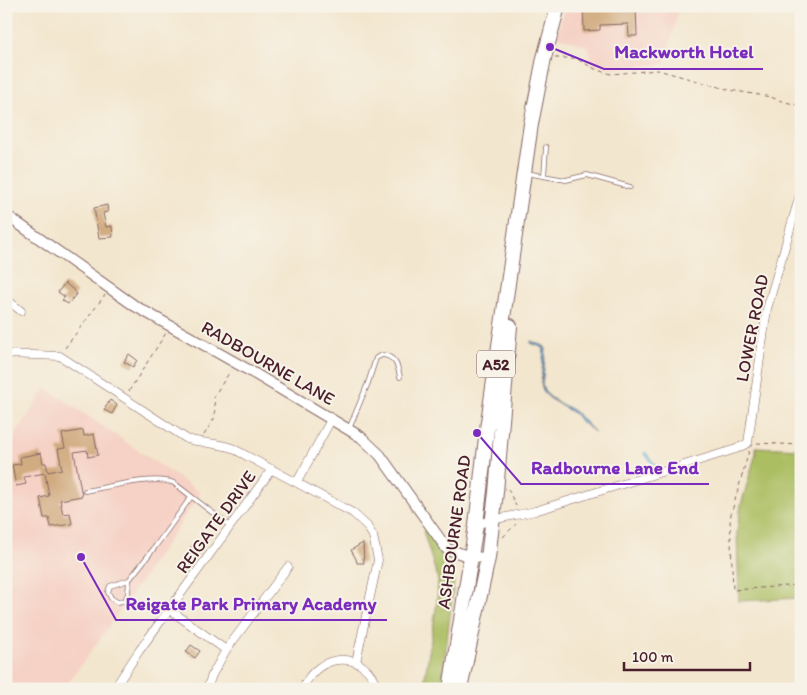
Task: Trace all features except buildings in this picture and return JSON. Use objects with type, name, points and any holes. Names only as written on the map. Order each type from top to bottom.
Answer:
[{"type":"highway","name":"ASHBOURNE ROAD","points":[[450,689],[476,525],[487,429],[524,172],[544,58],[558,6]]},
{"type":"highway","name":"ASHBOURNE ROAD","points":[[460,689],[488,558],[493,519],[499,468],[520,203]]},
{"type":"street","name":"LOWER ROAD","points":[[748,443],[767,309],[801,191]]},
{"type":"street","name":"RADBOURNE LANE","points":[[6,215],[135,306],[332,418],[367,441],[380,455],[447,549],[471,557],[488,558]]},
{"type":"street","points":[[6,307],[10,302],[21,311]]},
{"type":"street","points":[[6,354],[60,356],[173,432],[187,439],[232,448],[353,513],[367,526],[373,536],[378,560],[356,662]]},
{"type":"street","points":[[297,482],[332,418]]},
{"type":"street","points":[[476,525],[493,519],[535,511],[736,450],[748,443]]},
{"type":"street","name":"REIGATE DRIVE","points":[[114,689],[139,651],[272,469]]},
{"type":"street","points":[[207,689],[212,675],[226,650],[288,566]]},
{"type":"street","points":[[170,610],[226,650]]},
{"type":"street","points":[[303,689],[311,674],[324,663],[338,659],[356,662],[372,675],[377,689]]},
{"type":"lane","points":[[544,176],[546,147]]},
{"type":"lane","points":[[524,172],[566,180],[587,175],[630,187]]},
{"type":"lane","points":[[349,429],[376,358],[382,355],[392,358],[399,370],[400,377]]},
{"type":"lane","points":[[85,491],[151,480],[166,480],[174,483],[231,527]]},
{"type":"lane","points":[[128,580],[128,594],[124,601],[117,602],[110,598],[108,592],[110,586],[128,580],[155,547],[190,497]]},
{"type":"path","points":[[544,58],[575,58],[597,70],[611,74],[658,70],[730,90],[771,97],[801,106]]},
{"type":"path","points":[[60,356],[110,289]]},
{"type":"path","points":[[124,398],[170,326]]},
{"type":"path","points":[[199,442],[215,418],[214,396],[236,363]]},
{"type":"path","points":[[801,445],[748,443],[749,453],[730,518],[733,590],[801,585]]},
{"type":"shaded area","points":[[566,6],[679,6],[665,64],[615,68],[592,65],[589,47],[556,36]]},
{"type":"shaded area","points":[[46,388],[201,493],[64,689],[6,689],[6,449]]},
{"type":"green space","points":[[756,447],[801,449],[801,598],[739,601],[737,531],[741,505],[756,453]]},
{"type":"green space","points":[[427,530],[445,560],[454,582],[441,689],[423,689],[437,602],[438,580],[423,531]]},
{"type":"water","points":[[531,341],[544,346],[546,349],[542,385],[544,390],[551,398],[575,412],[595,432],[580,421],[575,414],[552,400],[543,392],[541,384],[544,348],[531,343]]},
{"type":"waterway","points":[[645,453],[658,469]]},
{"type":"place","name":"Mackworth Hotel","points":[[550,47]]},
{"type":"place","name":"Radbourne Lane End","points":[[477,433]]},
{"type":"place","name":"Reigate Park Primary Academy","points":[[81,557]]}]
